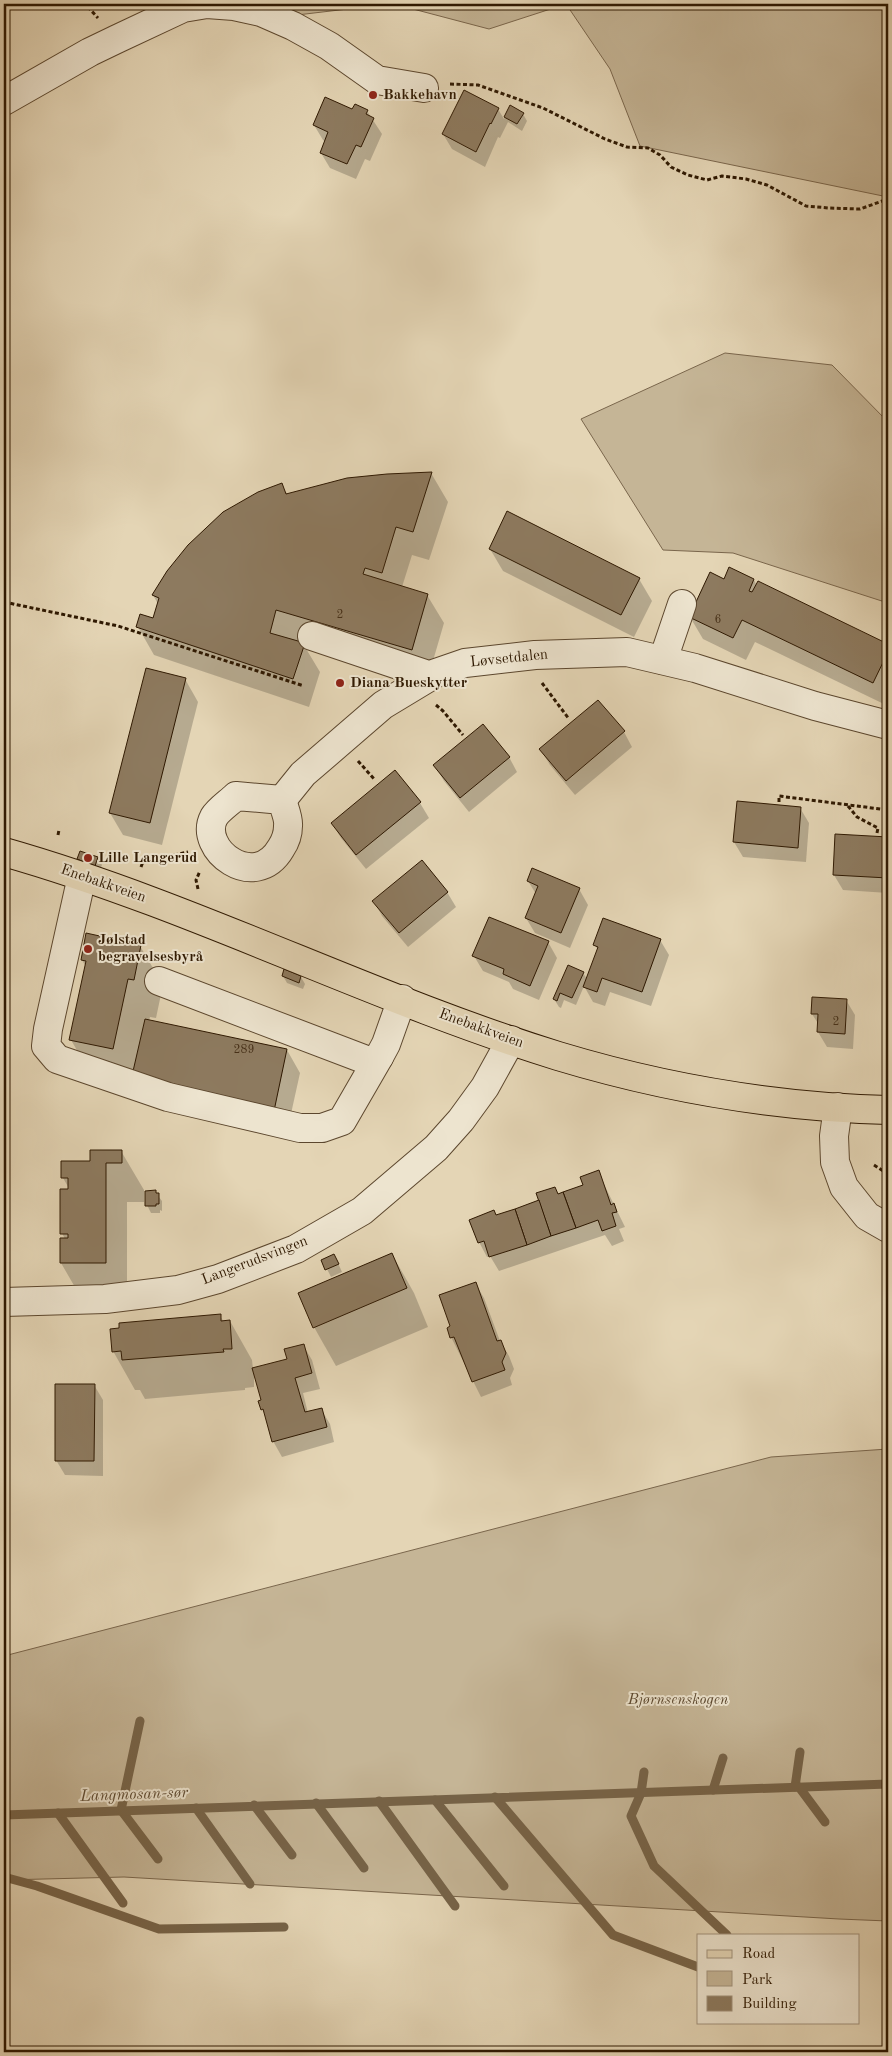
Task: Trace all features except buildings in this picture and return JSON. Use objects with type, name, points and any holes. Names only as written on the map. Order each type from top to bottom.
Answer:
[{"type":"main road","name":"Enebakkveien","points":[[4,852],[126,891],[511,1040],[595,1066],[736,1096],[838,1107],[888,1110]]},
{"type":"street","points":[[4,101],[90,52],[183,8],[207,4],[234,6],[260,12],[293,26],[329,46],[378,80],[424,88]]},
{"type":"street","points":[[663,660],[682,604]]},
{"type":"street","points":[[312,636],[431,676]]},
{"type":"street","name":"Løvsetdalen","points":[[282,800],[303,774],[383,705],[431,676],[465,663],[535,655],[627,652],[695,668],[856,718],[888,725]]},
{"type":"street","points":[[236,796],[282,800],[289,825],[284,842],[276,856],[264,865],[249,868],[238,866],[224,856],[215,845],[211,830],[214,816],[236,796]]},
{"type":"street","points":[[82,876],[48,1029],[46,1046],[57,1060],[168,1097],[300,1128],[322,1128],[342,1121],[386,1044],[402,999]]},
{"type":"street","points":[[159,980],[370,1060],[379,1057]]},
{"type":"street","name":"Langerudsvingen","points":[[4,1302],[104,1299],[178,1290],[218,1279],[296,1249],[362,1211],[436,1148],[461,1120],[485,1087],[511,1040]]},
{"type":"street","points":[[838,1107],[834,1136],[835,1162],[844,1187],[867,1216],[888,1228]]},
{"type":"path","points":[[424,88],[450,84],[478,85],[543,108],[627,147],[648,148],[660,155],[671,167],[688,175],[707,180],[722,176],[746,179],[767,185],[806,206],[860,209],[888,199]]},
{"type":"path","points":[[4,602],[118,626],[304,686]]},
{"type":"path","points":[[537,677],[569,719]]},
{"type":"path","points":[[435,705],[443,710],[463,735]]},
{"type":"path","points":[[354,755],[375,780]]},
{"type":"path","points":[[779,802],[779,796],[888,810]]},
{"type":"path","points":[[848,805],[857,817],[878,828],[877,833]]},
{"type":"path","points":[[58,835],[59,830]]},
{"type":"path","points":[[141,867],[144,859],[156,859],[215,845]]},
{"type":"path","points":[[874,1165],[888,1174]]},
{"type":"green space","points":[[265,4],[390,4],[280,17]]},
{"type":"green space","points":[[394,4],[566,4],[489,29]]},
{"type":"green space","points":[[566,4],[888,4],[888,191],[883,196],[640,146],[610,69]]},
{"type":"green space","points":[[725,353],[832,365],[888,422],[888,603],[733,553],[663,550],[581,419]]},
{"type":"green space","name":"Bjørnsenskogen","points":[[888,1449],[888,1921],[124,1877],[4,1880],[4,1656],[771,1457]]},
{"type":"waterway","name":"Langmosan-sør","points":[[140,1721],[121,1810],[158,1859]]},
{"type":"waterway","points":[[795,1787],[800,1752]]},
{"type":"waterway","points":[[713,1790],[723,1758]]},
{"type":"waterway","points":[[644,1772],[641,1793],[631,1816],[654,1866],[726,1934]]},
{"type":"waterway","name":"Langmosan-sør","points":[[4,1815],[888,1784]]},
{"type":"waterway","points":[[799,1787],[825,1822]]},
{"type":"waterway","points":[[495,1797],[613,1935],[697,1967]]},
{"type":"waterway","points":[[435,1800],[504,1886]]},
{"type":"waterway","points":[[379,1801],[455,1906]]},
{"type":"waterway","points":[[316,1803],[364,1868]]},
{"type":"waterway","points":[[254,1805],[292,1855]]},
{"type":"waterway","points":[[196,1808],[250,1884]]},
{"type":"waterway","points":[[58,1813],[123,1903]]},
{"type":"waterway","points":[[4,1877],[37,1886],[159,1929],[284,1927]]},
{"type":"place","name":"Bakkehavn","points":[[373,95]]},
{"type":"place","name":"Diana Bueskytter","points":[[340,683]]},
{"type":"place","name":"Lille Langerud","points":[[88,858]]},
{"type":"place","name":"Jølstad begravelsesbyrå","points":[[88,949]]}]
